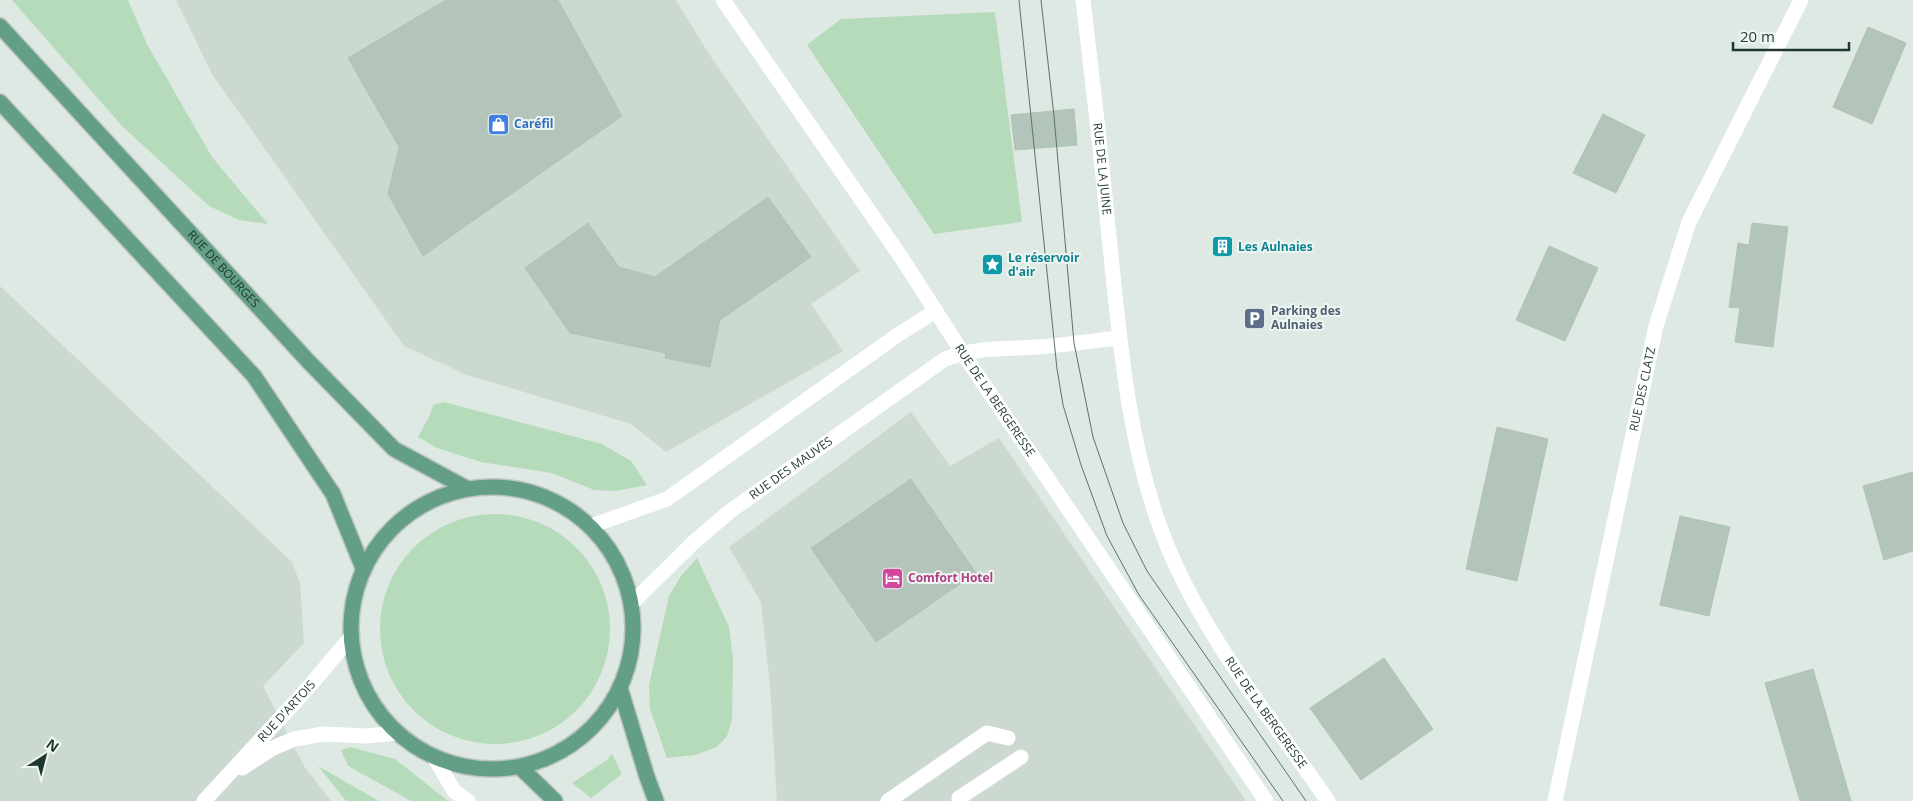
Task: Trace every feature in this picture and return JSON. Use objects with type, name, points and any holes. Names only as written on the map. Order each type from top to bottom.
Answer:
[{"type":"main road","name":"RUE DE BOURGES","points":[[0,26],[308,361],[394,449],[466,488]]},
{"type":"main road","points":[[0,102],[254,376],[334,494],[363,568]]},
{"type":"main road","points":[[500,486],[533,492],[564,506],[591,526],[618,562],[632,603],[632,647],[620,688],[596,725],[561,752],[520,767],[476,768],[434,757],[397,733],[373,706],[369,698],[357,673],[350,638],[352,602],[363,568],[388,531],[424,503],[466,488],[500,486]]},
{"type":"main road","points":[[620,688],[656,801]]},
{"type":"main road","points":[[520,767],[555,801]]},
{"type":"street","name":"RUE DE LA BERGERESSE","points":[[723,0],[901,257],[962,352],[1266,801]]},
{"type":"street","name":"RUE DE LA JUINE","points":[[1084,0],[1119,338]]},
{"type":"street","name":"RUE DES CLATZ","points":[[1555,801],[1656,326],[1689,222],[1801,0]]},
{"type":"street","points":[[591,526],[668,499],[899,334],[936,310]]},
{"type":"street","name":"RUE DE LA BERGERESSE","points":[[1119,338],[1126,395],[1140,466],[1160,528],[1181,577],[1220,646],[1328,801]]},
{"type":"street","name":"RUE DES MAUVES","points":[[632,603],[694,542],[729,512],[945,358],[962,352],[984,348],[1054,346],[1119,338]]},
{"type":"street","name":"RUE D'ARTOIS","points":[[204,801],[308,688],[350,638]]},
{"type":"street","name":"RUE D'ARTOIS","points":[[222,781],[273,748],[294,739],[324,734],[366,736],[397,733]]},
{"type":"street","points":[[888,801],[987,734],[1008,738]]},
{"type":"street","points":[[434,757],[454,791],[468,801]]},
{"type":"street","points":[[961,801],[959,798],[1021,757]]},
{"type":"shaded area","points":[[176,0],[676,0],[709,54],[860,271],[811,304],[843,351],[666,452],[631,424],[467,375],[404,346],[212,74]]},
{"type":"shaded area","points":[[0,286],[292,562],[300,583],[304,643],[263,686],[304,766],[331,801],[0,801]]},
{"type":"shaded area","points":[[911,412],[950,466],[999,438],[1246,801],[777,801],[770,686],[761,602],[729,547]]},
{"type":"green space","points":[[12,0],[128,0],[147,44],[212,157],[268,224],[239,220],[209,206],[122,126]]},
{"type":"green space","points":[[995,12],[1022,222],[934,234],[807,45],[841,19]]},
{"type":"green space","points":[[444,402],[602,444],[631,461],[647,485],[615,491],[594,490],[552,473],[481,462],[437,448],[418,437],[430,415],[433,405]]},
{"type":"green space","points":[[484,514],[506,514],[539,522],[559,533],[577,547],[591,565],[602,585],[608,606],[610,629],[608,652],[602,673],[591,693],[577,711],[559,725],[539,736],[506,744],[484,744],[451,736],[431,725],[413,711],[399,693],[388,673],[380,640],[380,618],[388,585],[399,565],[413,547],[431,533],[451,522]]},
{"type":"green space","points":[[697,558],[729,627],[733,659],[732,719],[727,736],[717,747],[695,755],[667,758],[650,709],[649,685],[669,596],[681,576]]},
{"type":"green space","points":[[350,747],[395,759],[448,801],[411,801],[348,766],[341,750]]},
{"type":"green space","points":[[612,754],[622,774],[591,798],[572,783],[607,760]]},
{"type":"green space","points":[[318,766],[379,801],[346,801]]},
{"type":"building","name":"Caréfil","points":[[446,0],[558,0],[622,116],[423,256],[388,194],[399,147],[348,58]]},
{"type":"building","points":[[1868,27],[1906,43],[1872,124],[1833,107]]},
{"type":"building","points":[[1074,109],[1077,145],[1015,150],[1011,115]]},
{"type":"building","points":[[1603,114],[1645,135],[1616,193],[1573,173]]},
{"type":"building","points":[[768,197],[811,257],[720,320],[710,367],[665,358],[666,353],[570,333],[525,268],[588,223],[619,267],[655,277]]},
{"type":"building","points":[[1752,223],[1788,227],[1773,347],[1735,342],[1740,308],[1729,307],[1738,243],[1749,245]]},
{"type":"building","points":[[1549,246],[1598,268],[1565,341],[1516,320]]},
{"type":"building","points":[[1497,427],[1548,439],[1517,581],[1466,569]]},
{"type":"building","points":[[1913,472],[1913,551],[1884,560],[1863,486]]},
{"type":"building","points":[[911,479],[976,573],[876,642],[811,548]]},
{"type":"building","points":[[1680,516],[1730,527],[1709,616],[1660,605]]},
{"type":"building","points":[[1384,658],[1433,729],[1361,780],[1310,708]]},
{"type":"building","points":[[1813,669],[1851,801],[1800,801],[1765,683]]},
{"type":"tram line","points":[[1019,0],[1057,369],[1063,405],[1081,465],[1107,536],[1139,595],[1283,801]]},
{"type":"tram line","points":[[1041,0],[1054,116],[1074,343],[1093,437],[1123,523],[1147,571],[1306,801]]},
{"type":"place","name":"Caréfil","points":[[498,124]]},
{"type":"place","name":"Les Aulnaies","points":[[1222,247]]},
{"type":"place","name":"Le réservoir d'air","points":[[992,265]]},
{"type":"place","name":"Parking des Aulnaies","points":[[1255,318]]},
{"type":"place","name":"Comfort Hotel","points":[[892,578]]}]
